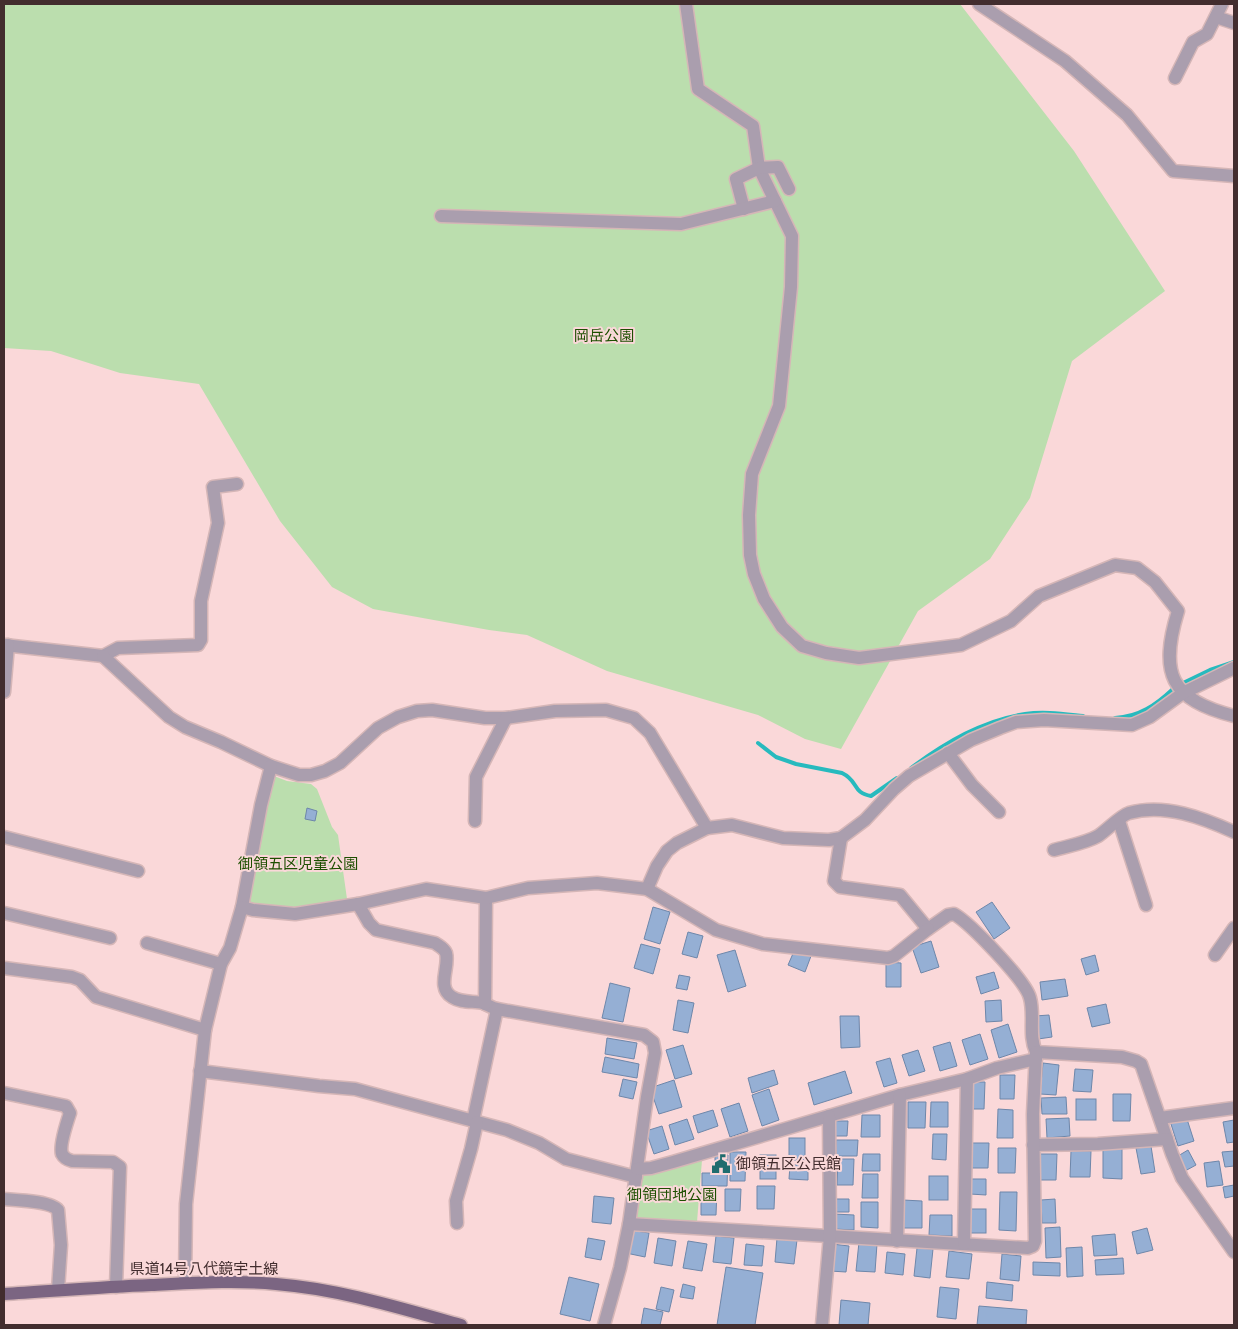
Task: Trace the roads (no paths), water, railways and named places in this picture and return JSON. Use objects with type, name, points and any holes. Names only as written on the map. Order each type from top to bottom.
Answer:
[{"type":"main road","name":"県道14号八代鏡宇土線","points":[[4,1294],[186,1283],[239,1282],[277,1284],[317,1289],[370,1300],[460,1325]]},
{"type":"street","points":[[686,4],[698,89],[753,126],[759,168],[792,236],[791,287],[779,406],[752,474],[749,515],[750,555],[754,574],[764,599],[782,627],[802,646],[826,653],[859,658],[961,645],[1011,621],[1039,596],[1115,565],[1136,568],[1155,582],[1178,611],[1171,635],[1170,660],[1175,682],[1182,693],[1197,703],[1234,716]]},
{"type":"street","points":[[979,4],[1065,62],[1127,115],[1173,171],[1234,176]]},
{"type":"street","points":[[1175,78],[1193,42],[1207,34],[1222,4]]},
{"type":"street","points":[[1216,17],[1234,23]]},
{"type":"street","points":[[744,209],[736,179],[759,168],[778,167],[789,189]]},
{"type":"street","points":[[441,216],[681,224],[775,201]]},
{"type":"street","points":[[4,692],[6,645],[103,656],[118,648],[194,647],[198,645],[201,640],[201,601],[218,523],[213,487],[237,484]]},
{"type":"street","points":[[103,656],[169,717],[185,727],[271,766],[300,775],[311,775],[325,771],[340,763],[378,728],[398,717],[417,711],[432,710],[486,718],[506,718],[555,711],[606,710],[634,718],[650,733],[707,828]]},
{"type":"street","points":[[647,889],[657,866],[667,852],[677,843],[707,828],[732,825],[783,838],[829,840],[841,838],[865,820],[909,776],[971,740],[1016,722],[1044,720],[1132,725],[1150,717],[1182,693],[1234,668]]},
{"type":"street","points":[[475,821],[476,777],[506,718]]},
{"type":"street","points":[[948,753],[972,785],[999,812]]},
{"type":"street","points":[[186,1283],[186,1204],[204,1030],[221,964],[230,948],[242,907],[261,805],[271,766]]},
{"type":"street","points":[[1054,850],[1096,837],[1128,814],[1146,811],[1184,813],[1234,832]]},
{"type":"street","points":[[1119,821],[1146,906]]},
{"type":"street","points":[[4,837],[138,871]]},
{"type":"street","points":[[841,838],[834,881],[836,885],[900,895],[928,928]]},
{"type":"street","points":[[242,907],[253,910],[295,914],[358,904],[426,889],[486,898],[528,888],[597,883],[647,889],[716,930],[763,944],[888,958],[894,956],[928,928],[948,915],[954,914],[979,936],[1027,991],[1030,998],[1032,1041],[1036,1056],[1032,1114],[1035,1241],[1033,1246],[1028,1248],[897,1241],[629,1224]]},
{"type":"street","points":[[484,1004],[486,898]]},
{"type":"street","points":[[358,904],[368,923],[376,930],[435,943],[443,948],[446,954],[444,981],[447,992],[458,1000],[484,1004],[497,1009],[644,1035],[653,1042],[655,1053],[629,1224],[620,1268],[604,1325]]},
{"type":"street","points":[[4,913],[110,938]]},
{"type":"street","points":[[1215,955],[1234,928]]},
{"type":"street","points":[[147,943],[221,964]]},
{"type":"street","points":[[4,968],[72,977],[80,980],[96,997],[204,1030]]},
{"type":"street","points":[[457,1223],[456,1201],[471,1149],[497,1009]]},
{"type":"street","points":[[200,1071],[355,1089],[520,1134],[566,1159],[637,1173],[829,1116],[967,1079],[1036,1056],[1122,1057],[1141,1064],[1182,1178],[1234,1252]]},
{"type":"street","points":[[964,1244],[967,1079]]},
{"type":"street","points":[[4,1093],[66,1106],[70,1113],[61,1148],[62,1154],[66,1159],[72,1161],[113,1162],[120,1167],[116,1287]]},
{"type":"street","points":[[897,1241],[900,1096]]},
{"type":"street","points":[[1160,1118],[1234,1108]]},
{"type":"street","points":[[822,1325],[830,1236],[829,1116]]},
{"type":"street","points":[[1033,1145],[1098,1144],[1167,1139]]},
{"type":"street","points":[[4,1199],[46,1204],[55,1206],[58,1210],[61,1244],[58,1290]]},
{"type":"waterway","points":[[1181,684],[1210,670],[1234,662]]},
{"type":"waterway","points":[[1115,718],[1139,713],[1173,689]]},
{"type":"waterway","points":[[911,768],[965,734],[994,721],[1032,713],[1083,716]]},
{"type":"waterway","points":[[758,743],[776,757],[796,764],[842,773],[851,780],[858,790],[871,796],[897,778]]},
{"type":"place","name":"御領五区公民館","points":[[721,1164]]},
{"type":"park label","name":"岡岳公園","points":[[604,336]]},
{"type":"park label","name":"御領五区児童公園","points":[[298,864]]},
{"type":"park label","name":"御領団地公園","points":[[672,1195]]}]
